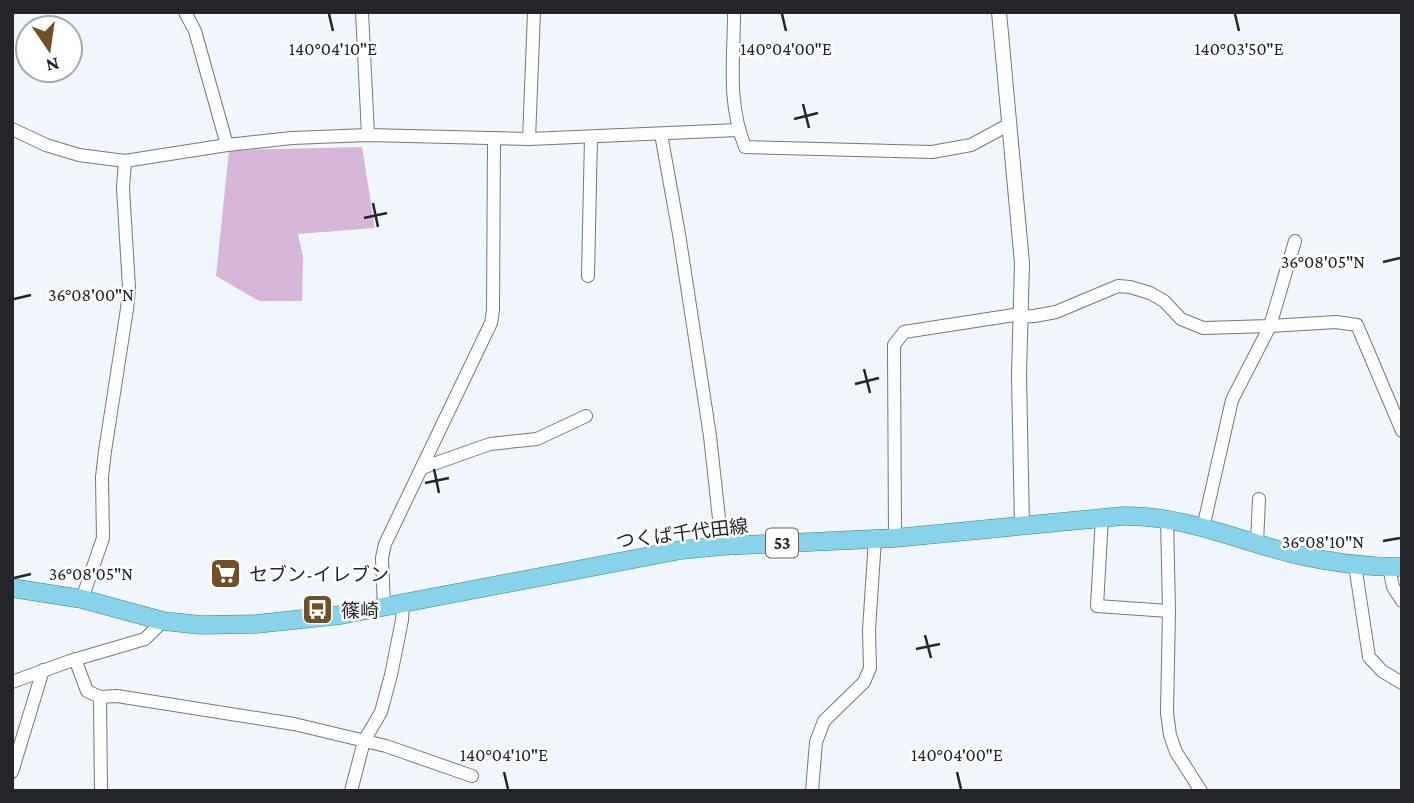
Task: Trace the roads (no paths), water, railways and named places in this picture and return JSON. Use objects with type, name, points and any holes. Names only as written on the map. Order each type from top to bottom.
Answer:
[{"type":"main road","name":"つくば千代田線","points":[[12,588],[82,599],[163,621],[219,625],[266,624],[402,604],[681,550],[895,538],[1144,515],[1167,518],[1290,553],[1355,565],[1395,567]]},
{"type":"street","points":[[186,12],[195,31],[227,145]]},
{"type":"street","points":[[362,12],[368,135]]},
{"type":"street","points":[[529,139],[534,12]]},
{"type":"street","points":[[734,12],[732,93],[738,130],[745,147],[932,152],[971,145],[1010,124]]},
{"type":"street","points":[[999,12],[1022,263],[1019,375],[1022,526]]},
{"type":"street","points":[[12,129],[46,145],[79,155],[125,161],[292,138],[368,135],[529,139],[738,130]]},
{"type":"street","points":[[661,134],[680,234],[710,436],[722,546]]},
{"type":"street","points":[[587,276],[591,137]]},
{"type":"street","points":[[384,607],[382,558],[385,544],[491,323],[494,310],[494,139]]},
{"type":"street","points":[[82,599],[103,538],[102,477],[129,288],[123,188],[125,161]]},
{"type":"street","points":[[1203,528],[1232,400],[1270,326],[1295,241]]},
{"type":"street","points":[[895,538],[894,345],[904,331],[1014,315],[1020,317],[1056,312],[1118,286],[1150,293],[1164,300],[1181,319],[1203,328],[1336,322],[1357,325],[1402,431]]},
{"type":"street","points":[[422,468],[490,444],[537,439],[586,416]]},
{"type":"street","points":[[1257,544],[1259,499]]},
{"type":"street","points":[[1102,517],[1097,606],[1169,611]]},
{"type":"street","points":[[1167,518],[1167,713],[1170,736],[1176,752],[1201,791]]},
{"type":"street","points":[[812,791],[816,742],[824,721],[864,682],[870,668],[869,630],[875,539]]},
{"type":"street","points":[[1355,565],[1369,657],[1382,671],[1402,683]]},
{"type":"street","points":[[1395,567],[1393,587],[1402,601]]},
{"type":"street","points":[[351,791],[364,741],[381,712],[402,620],[402,604]]},
{"type":"street","points":[[12,682],[75,659],[145,639],[163,621]]},
{"type":"street","points":[[75,659],[87,691],[100,697],[117,696],[294,724],[412,755],[472,776]]},
{"type":"street","points":[[12,772],[15,752],[43,670]]},
{"type":"street","points":[[100,697],[101,791]]},
{"type":"place","name":"セブン-イレブン","points":[[226,574]]},
{"type":"place","name":"篠崎","points":[[318,610]]}]
